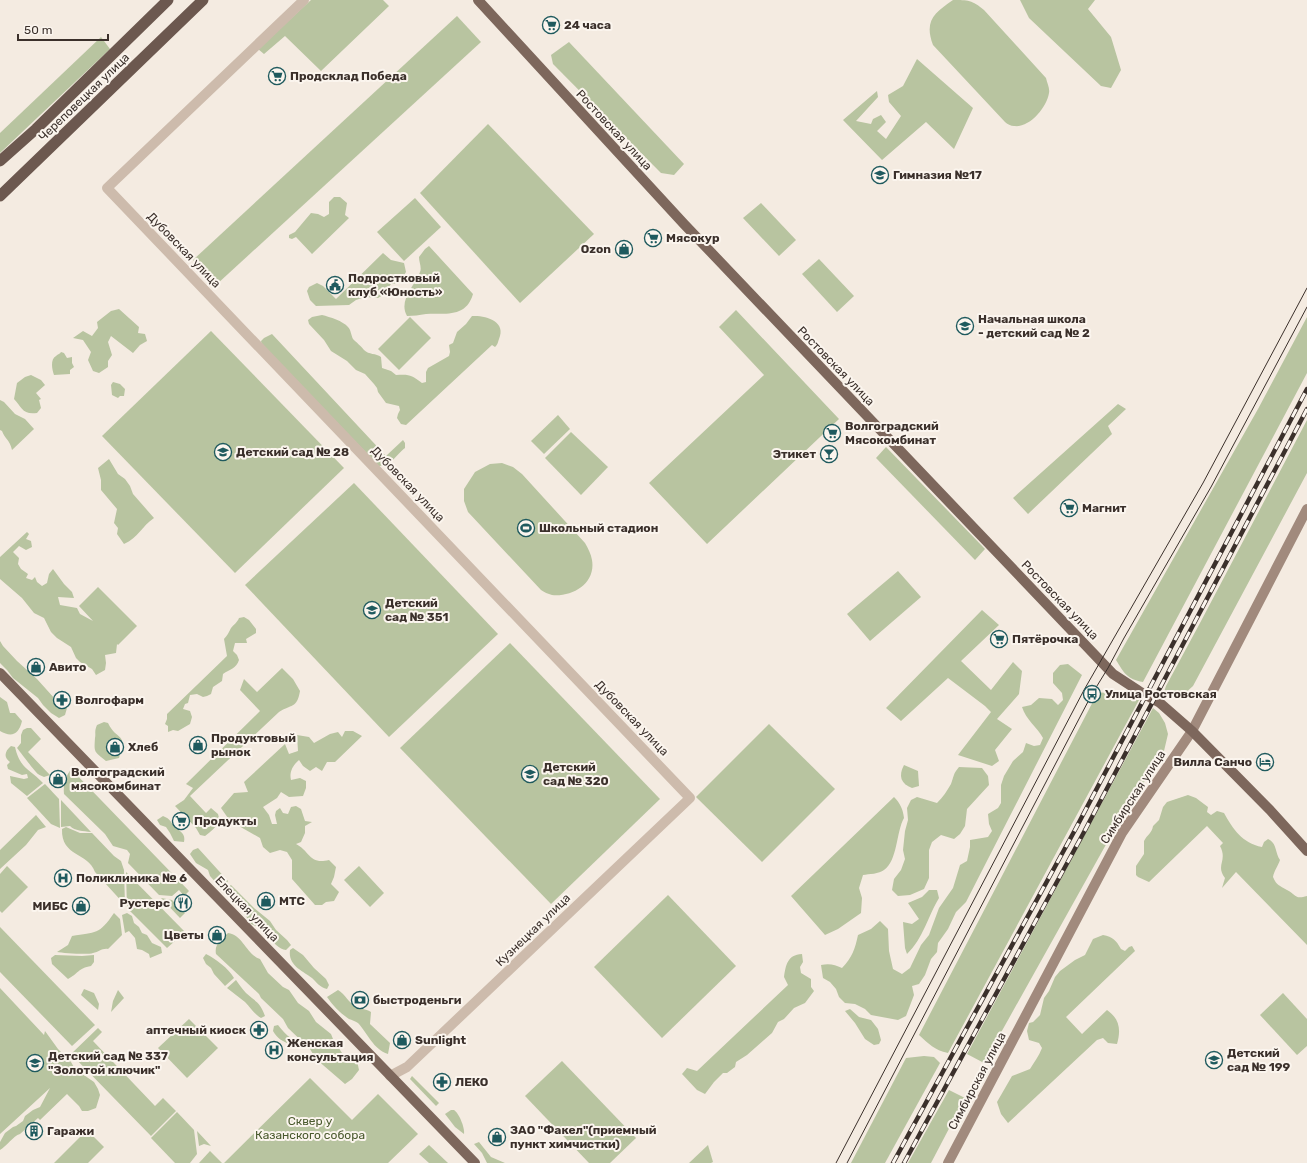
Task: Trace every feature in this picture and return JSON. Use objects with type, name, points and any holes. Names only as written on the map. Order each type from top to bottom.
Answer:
[{"type":"highway","name":"Череповецкая улица","points":[[0,161],[168,0]]},
{"type":"highway","name":"Череповецкая улица","points":[[0,196],[203,0]]},
{"type":"main road","name":"Ростовская улица","points":[[478,0],[684,224],[1113,674],[1160,703],[1192,731],[1270,810],[1307,851]]},
{"type":"main road","name":"Симбирская улица","points":[[948,1163],[1122,833],[1192,731],[1307,509]]},
{"type":"main road","name":"Елецкая улица","points":[[0,673],[475,1163]]},
{"type":"street","name":"Дубовская улица","points":[[304,0],[107,188],[690,798]]},
{"type":"street","name":"Кузнецкая улица","points":[[390,1076],[407,1067],[690,798]]},
{"type":"green space","points":[[311,0],[383,0],[389,6],[321,71],[285,36],[264,54],[258,49]]},
{"type":"green space","points":[[953,0],[970,1],[984,10],[1046,78],[1049,89],[1048,99],[1037,116],[1026,124],[1014,126],[1006,123],[933,45],[930,37],[930,24],[932,18]]},
{"type":"green space","points":[[1020,0],[1095,0],[1088,9],[1111,37],[1121,70],[1111,88],[1101,86],[1029,18]]},
{"type":"green space","points":[[457,16],[481,42],[216,285],[193,260]]},
{"type":"green space","points":[[101,37],[110,49],[0,153],[0,133]]},
{"type":"green space","points":[[569,42],[684,164],[674,175],[661,173],[553,64],[551,55]]},
{"type":"green space","points":[[917,59],[973,108],[954,149],[926,122],[882,160],[843,120],[877,91],[878,97],[856,121],[871,124],[873,119],[881,115],[886,122],[877,131],[886,139],[901,116],[889,102],[888,95],[903,86]]},
{"type":"green space","points":[[488,124],[594,234],[520,303],[420,193]]},
{"type":"green space","points":[[334,197],[340,197],[347,203],[345,215],[349,218],[312,254],[296,237],[292,239],[289,238],[289,235],[295,232],[311,213],[324,217],[329,214],[329,202]]},
{"type":"green space","points":[[415,198],[441,227],[404,261],[377,232]]},
{"type":"green space","points":[[761,203],[796,240],[779,256],[743,218]]},
{"type":"green space","points":[[429,246],[473,294],[466,307],[454,313],[407,316],[405,310],[406,299],[421,270],[419,257]]},
{"type":"green space","points":[[383,253],[391,260],[404,263],[406,272],[399,283],[391,284],[383,295],[378,298],[365,297],[356,300],[349,305],[316,306],[310,300],[307,291],[309,287],[317,283],[323,286],[336,299]]},
{"type":"green space","points":[[819,259],[854,296],[837,312],[802,274]]},
{"type":"green space","points":[[119,309],[139,327],[138,333],[145,334],[147,341],[140,345],[133,353],[111,336],[108,342],[112,355],[108,361],[108,367],[99,373],[93,371],[88,360],[91,352],[83,340],[73,338],[83,331],[92,336],[98,328],[97,322],[111,311]]},
{"type":"green space","points":[[736,310],[839,419],[707,544],[649,483],[764,375],[719,327]]},
{"type":"green space","points":[[322,315],[346,325],[350,330],[353,339],[364,350],[368,353],[381,357],[382,368],[391,371],[396,375],[410,376],[422,383],[426,382],[426,372],[428,368],[449,356],[449,345],[453,343],[457,332],[472,316],[493,320],[500,328],[501,333],[495,347],[492,345],[406,425],[401,424],[397,418],[400,410],[399,406],[386,403],[378,392],[377,388],[365,374],[356,370],[347,361],[331,351],[324,340],[309,324],[308,320],[312,317]]},
{"type":"green space","points":[[410,317],[431,338],[399,370],[378,349]]},
{"type":"green space","points":[[1307,317],[1307,373],[1143,682],[1133,679],[1124,672],[1116,660],[1258,409]]},
{"type":"green space","name":"Детский сад № 28","points":[[211,331],[344,468],[235,573],[102,436]]},
{"type":"green space","points":[[272,334],[386,456],[403,440],[405,443],[405,448],[390,462],[383,466],[379,466],[262,345],[261,341]]},
{"type":"green space","points":[[61,352],[64,353],[67,358],[72,357],[74,367],[70,370],[70,374],[54,375],[52,362],[54,357]]},
{"type":"green space","points":[[31,375],[41,380],[45,385],[36,393],[41,399],[39,400],[41,408],[37,413],[25,412],[14,399],[17,383],[25,377]]},
{"type":"green space","points":[[113,382],[120,384],[125,389],[124,396],[120,396],[118,398],[112,395],[111,385]]},
{"type":"green space","points":[[0,400],[4,402],[15,414],[25,419],[34,429],[12,450],[9,442],[0,430]]},
{"type":"green space","points":[[1118,404],[1126,409],[1108,426],[1112,434],[1028,514],[1013,498]]},
{"type":"green space","points":[[558,415],[570,429],[544,454],[531,441]]},
{"type":"green space","points":[[1307,420],[1307,473],[1193,686],[1182,696],[1163,695],[1166,686]]},
{"type":"green space","points":[[571,432],[608,467],[581,495],[545,458]]},
{"type":"green space","points":[[886,447],[985,549],[975,560],[876,458]]},
{"type":"green space","points":[[109,459],[118,474],[125,479],[130,486],[133,494],[154,518],[133,539],[124,544],[117,534],[118,528],[114,523],[117,509],[101,490],[101,480],[98,468]]},
{"type":"green space","name":"Школьный стадион","points":[[502,463],[513,467],[522,474],[585,543],[592,558],[592,568],[587,582],[575,591],[568,594],[552,595],[541,590],[468,512],[464,501],[464,489],[475,472],[490,464]]},
{"type":"green space","name":"Детский сад № 351","points":[[354,483],[498,634],[389,737],[245,585]]},
{"type":"green space","points":[[27,532],[29,534],[26,539],[31,541],[32,547],[26,550],[19,546],[13,552],[19,558],[18,564],[21,569],[28,574],[26,578],[32,580],[35,577],[37,582],[42,586],[47,583],[49,574],[53,569],[72,592],[74,598],[58,597],[60,605],[77,608],[80,614],[93,621],[79,606],[98,587],[137,626],[118,645],[117,644],[116,653],[105,655],[105,670],[96,675],[92,669],[76,658],[71,647],[51,632],[44,618],[34,613],[22,598],[0,579],[0,557]]},
{"type":"green space","points":[[898,571],[921,597],[870,641],[847,614]]},
{"type":"green space","points":[[982,610],[999,625],[961,661],[991,690],[1013,662],[1022,671],[1019,694],[997,719],[1012,729],[995,750],[999,761],[992,766],[958,755],[991,712],[948,678],[901,721],[886,708]]},
{"type":"green space","points":[[244,617],[249,620],[256,629],[256,633],[246,639],[247,643],[235,643],[233,651],[239,660],[236,665],[223,674],[222,681],[213,687],[211,694],[203,697],[197,694],[190,695],[188,703],[185,704],[183,709],[190,711],[192,717],[190,724],[178,731],[173,730],[168,732],[168,726],[165,724],[167,714],[227,656],[224,639],[239,618]]},
{"type":"green space","points":[[0,641],[17,661],[37,679],[55,699],[67,708],[65,715],[59,718],[51,713],[38,698],[13,678],[0,663]]},
{"type":"green space","name":"Детский сад № 320","points":[[510,643],[660,799],[551,904],[400,748]]},
{"type":"green space","points":[[1068,664],[1082,675],[966,902],[956,912],[948,929],[938,943],[937,952],[931,959],[925,975],[919,984],[912,986],[914,995],[906,1016],[898,1020],[871,1015],[865,1009],[855,1004],[845,1003],[839,997],[836,989],[830,982],[823,978],[821,965],[827,964],[842,968],[853,953],[858,935],[871,929],[880,921],[888,929],[889,951],[893,969],[902,974],[910,968],[921,945],[929,935],[939,908],[953,888],[960,865],[967,861],[970,840],[988,837],[992,831],[989,824],[988,814],[998,808],[1001,803],[1001,785],[1004,776],[1013,761],[1023,752],[1026,743],[1034,746],[1040,745],[1043,738],[1026,716],[1022,707],[1031,705],[1039,698],[1052,699],[1058,705],[1063,700],[1062,693],[1053,683],[1053,673],[1060,665]]},
{"type":"green space","points":[[282,668],[293,679],[300,691],[299,697],[293,705],[279,712],[190,796],[206,813],[211,808],[218,814],[220,822],[205,836],[200,835],[196,828],[175,806],[184,800],[193,788],[186,784],[260,711],[240,690],[244,679],[257,692]]},
{"type":"green space","points":[[1098,692],[1124,695],[1139,700],[948,1053],[939,1050],[919,1035]]},
{"type":"green space","points":[[0,697],[7,702],[10,713],[15,713],[22,721],[19,729],[14,734],[8,734],[0,731]]},
{"type":"green space","points":[[1153,708],[1159,713],[1165,723],[1168,734],[1164,751],[1118,823],[984,1063],[967,1054]]},
{"type":"green space","points":[[104,722],[108,723],[111,729],[122,740],[119,758],[106,761],[97,753],[95,747],[96,727]]},
{"type":"green space","points":[[769,724],[835,789],[762,862],[696,797]]},
{"type":"green space","points":[[31,728],[41,739],[28,752],[50,775],[44,777],[38,774],[17,748],[21,743],[21,735],[23,730]]},
{"type":"green space","points":[[345,731],[353,731],[362,736],[335,762],[327,762],[322,771],[316,767],[310,771],[303,766],[299,760],[293,766],[291,771],[291,780],[300,778],[306,781],[306,788],[303,796],[289,797],[281,792],[277,798],[263,807],[269,815],[272,824],[277,824],[275,815],[276,811],[280,808],[283,813],[288,814],[291,807],[296,806],[301,809],[305,821],[312,822],[305,826],[305,833],[301,842],[296,844],[313,859],[317,861],[329,860],[336,867],[331,884],[339,892],[334,901],[326,902],[322,905],[315,905],[292,879],[292,860],[287,852],[280,850],[270,853],[263,847],[260,838],[230,821],[221,808],[234,793],[248,792],[244,782],[285,744],[289,754],[298,751],[297,735],[309,737],[314,743],[330,734],[338,732],[342,737]]},
{"type":"green space","points":[[11,746],[15,747],[20,760],[26,768],[43,783],[27,796],[11,783],[10,776],[24,779],[28,778],[27,774],[22,775],[8,769],[7,765],[10,762],[6,758],[6,754],[7,750]]},
{"type":"green space","points":[[904,765],[918,771],[919,786],[912,788],[903,782],[901,773]]},
{"type":"green space","points":[[959,767],[982,768],[988,776],[989,785],[967,809],[965,826],[960,834],[954,839],[941,835],[932,842],[929,850],[929,878],[924,889],[910,895],[898,896],[892,890],[894,879],[901,870],[905,859],[903,850],[908,820],[907,808],[911,800],[917,797],[937,803],[951,784]]},
{"type":"green space","points":[[71,769],[189,891],[184,896],[179,890],[172,896],[159,895],[128,863],[130,854],[127,850],[113,846],[105,834],[64,794],[65,781]]},
{"type":"green space","points":[[45,784],[59,799],[60,828],[51,824],[27,798]]},
{"type":"green space","points":[[1188,795],[1196,798],[1208,807],[1207,812],[1211,815],[1217,811],[1224,813],[1235,830],[1249,842],[1262,847],[1264,842],[1268,839],[1273,843],[1280,860],[1273,877],[1276,882],[1278,885],[1297,897],[1307,896],[1307,945],[1236,872],[1222,888],[1225,878],[1221,870],[1223,856],[1220,846],[1223,843],[1207,826],[1149,882],[1136,875],[1136,866],[1144,854],[1144,841],[1152,830],[1153,826],[1159,820],[1163,807],[1167,802]]},
{"type":"green space","points":[[894,797],[901,806],[904,818],[901,824],[892,860],[884,870],[877,873],[863,875],[859,888],[862,898],[861,913],[838,929],[825,935],[791,896]]},
{"type":"green space","points":[[61,800],[91,832],[77,830],[70,826],[61,827]]},
{"type":"green space","points":[[36,815],[46,827],[38,830],[26,845],[0,869],[0,850]]},
{"type":"green space","points":[[163,816],[169,819],[182,833],[184,842],[174,841],[166,827],[160,825],[157,820]]},
{"type":"green space","points":[[66,827],[80,833],[92,833],[114,856],[121,861],[124,870],[125,905],[95,872],[92,866],[70,850],[66,845],[63,838],[62,829]]},
{"type":"green space","points":[[198,848],[228,881],[225,886],[218,885],[210,876],[208,870],[196,863],[190,854],[193,850]]},
{"type":"green space","points":[[7,866],[28,887],[2,913],[0,911],[0,874]]},
{"type":"green space","points":[[359,866],[384,893],[370,907],[344,880]]},
{"type":"green space","points":[[126,872],[185,932],[167,948],[127,908]]},
{"type":"green space","points":[[231,885],[254,908],[270,921],[276,930],[287,940],[291,945],[286,950],[281,949],[267,939],[262,929],[251,924],[240,907],[230,899],[226,891]]},
{"type":"green space","points":[[929,890],[937,890],[939,898],[913,948],[907,954],[905,948],[903,922],[912,924],[919,919],[908,903],[922,897]]},
{"type":"green space","points":[[668,895],[736,966],[662,1038],[594,967]]},
{"type":"green space","points":[[161,898],[172,900],[185,913],[180,918]]},
{"type":"green space","points":[[114,913],[120,919],[122,935],[108,949],[90,954],[57,952],[68,945],[72,936],[92,933],[100,929]]},
{"type":"green space","points":[[127,913],[132,916],[134,923],[139,927],[142,933],[147,935],[152,943],[161,947],[162,953],[150,958],[149,954],[137,949],[135,938],[129,931],[125,933],[122,915]]},
{"type":"green space","points":[[0,927],[95,1025],[72,1046],[0,972]]},
{"type":"green space","points":[[228,933],[237,937],[255,957],[260,959],[268,973],[283,987],[289,990],[298,1003],[309,1011],[316,1022],[331,1034],[342,1053],[357,1061],[359,1070],[352,1079],[345,1084],[316,1059],[310,1049],[288,1028],[283,1019],[261,998],[259,994],[216,954],[217,945]]},
{"type":"green space","points":[[1103,935],[1114,939],[1121,949],[1125,951],[1132,946],[1135,951],[1066,1017],[1082,1034],[1107,1010],[1115,1017],[1117,1021],[1119,1034],[1117,1044],[1108,1043],[1103,1038],[1097,1040],[1008,1123],[1001,1114],[997,1102],[1012,1076],[1030,1069],[1042,1048],[1039,1043],[1029,1040],[1027,1031],[1029,1023],[1033,1022],[1040,1015],[1044,998],[1055,977],[1060,971],[1085,955],[1093,939]]},
{"type":"green space","points":[[293,948],[303,955],[326,979],[329,985],[327,989],[320,986],[312,978],[296,967],[291,960],[290,955],[290,950]]},
{"type":"green space","points":[[206,954],[222,964],[234,978],[225,986],[206,964],[203,958]]},
{"type":"green space","points":[[802,954],[803,962],[800,967],[801,973],[811,979],[811,987],[814,991],[805,1003],[794,1008],[784,1019],[778,1022],[772,1033],[747,1055],[736,1062],[735,1067],[727,1073],[723,1073],[705,1094],[697,1090],[682,1074],[687,1068],[697,1071],[788,985],[784,977],[788,961],[793,956]]},
{"type":"green space","points":[[55,955],[94,955],[94,962],[91,966],[81,970],[68,979],[52,964],[51,958]]},
{"type":"green space","points":[[236,980],[259,1005],[265,1016],[261,1018],[254,1013],[245,1002],[227,988]]},
{"type":"green space","name":"Детский сад № 337 \"Золотой ключик\"","points":[[0,988],[44,1035],[45,1031],[75,1069],[94,1082],[100,1095],[96,1108],[88,1111],[82,1111],[67,1094],[40,1120],[38,1118],[0,1150],[0,1142],[5,1133],[23,1121],[25,1116],[33,1110],[40,1107],[50,1088],[0,1134]]},
{"type":"green space","points":[[84,989],[94,993],[99,1004],[98,1010],[81,995]]},
{"type":"green space","points":[[118,990],[124,998],[111,1012],[113,1001]]},
{"type":"green space","points":[[338,990],[353,1005],[371,1012],[370,1024],[390,1043],[388,1054],[378,1049],[358,1023],[346,1017],[327,997]]},
{"type":"green space","points":[[1283,993],[1307,1019],[1307,1046],[1297,1055],[1260,1015]]},
{"type":"green space","points":[[850,1009],[859,1017],[871,1020],[878,1029],[881,1040],[879,1044],[874,1045],[865,1039],[845,1011]]},
{"type":"green space","points":[[189,1019],[218,1048],[187,1078],[158,1048]]},
{"type":"green space","points":[[278,1025],[291,1038],[290,1044],[276,1036],[273,1031],[274,1026]]},
{"type":"green space","points":[[98,1028],[102,1032],[93,1041],[155,1106],[163,1098],[176,1111],[151,1136],[71,1054]]},
{"type":"green space","points":[[924,1056],[934,1057],[940,1063],[885,1163],[851,1163],[906,1058]]},
{"type":"green space","points":[[562,1061],[636,1138],[610,1163],[589,1163],[525,1096]]},
{"type":"green space","points":[[412,1076],[439,1103],[436,1106],[410,1079]]},
{"type":"green space","name":"Сквер у Казанского собора","points":[[310,1078],[352,1120],[378,1094],[418,1134],[388,1163],[224,1163]]},
{"type":"green space","points":[[949,1090],[965,1098],[931,1163],[908,1163]]},
{"type":"green space","points":[[451,1110],[454,1110],[460,1117],[464,1128],[464,1134],[455,1127],[445,1114]]},
{"type":"green space","points":[[177,1112],[194,1130],[197,1154],[190,1163],[175,1163],[151,1138]]},
{"type":"green space","points":[[87,1130],[104,1147],[88,1163],[54,1163]]},
{"type":"green space","points":[[197,1131],[211,1146],[204,1144],[199,1146]]},
{"type":"green space","points":[[479,1142],[491,1157],[505,1163],[487,1163],[482,1153],[474,1144]]},
{"type":"green space","points":[[429,1145],[448,1163],[429,1163],[419,1154]]},
{"type":"green space","points":[[708,1145],[713,1162],[689,1163]]},
{"type":"green space","points":[[210,1151],[222,1163],[199,1163]]},
{"type":"tram line","points":[[836,1163],[1084,690],[1203,483],[1307,288]]},
{"type":"tram line","points":[[847,1163],[1092,694],[1211,487],[1307,307]]},
{"type":"railway","points":[[893,1163],[1075,830],[1307,389]]},
{"type":"railway","points":[[904,1163],[1083,834],[1307,409]]},
{"type":"place","name":"24 часа","points":[[551,25]]},
{"type":"place","name":"Продсклад Победа","points":[[277,76]]},
{"type":"place","name":"Гимназия №17","points":[[880,175]]},
{"type":"place","name":"Мясокур","points":[[653,238]]},
{"type":"place","name":"Ozon","points":[[624,249]]},
{"type":"place","name":"Подростковый клуб «Юность»","points":[[335,285]]},
{"type":"place","name":"Начальная школа - детский сад № 2","points":[[965,326]]},
{"type":"place","name":"Волгоградский Мясокомбинат","points":[[832,433]]},
{"type":"place","name":"Детский сад № 28","points":[[223,452]]},
{"type":"place","name":"Этикет","points":[[829,454]]},
{"type":"place","name":"Магнит","points":[[1069,508]]},
{"type":"place","name":"Школьный стадион","points":[[526,528]]},
{"type":"place","name":"Детский сад № 351","points":[[372,610]]},
{"type":"place","name":"Пятёрочка","points":[[999,639]]},
{"type":"place","name":"Авито","points":[[36,667]]},
{"type":"place","name":"Улица Ростовская","points":[[1092,694]]},
{"type":"place","name":"Волгофарм","points":[[62,700]]},
{"type":"place","name":"Продуктовый рынок","points":[[198,745]]},
{"type":"place","name":"Хлеб","points":[[115,747]]},
{"type":"place","name":"Вилла Санчо","points":[[1265,762]]},
{"type":"place","name":"Детский сад № 320","points":[[530,774]]},
{"type":"place","name":"Волгоградский мясокомбинат","points":[[58,779]]},
{"type":"place","name":"Продукты","points":[[181,821]]},
{"type":"place","name":"Поликлиника № 6","points":[[63,878]]},
{"type":"place","name":"МТС","points":[[266,901]]},
{"type":"place","name":"Рустерс","points":[[183,903]]},
{"type":"place","name":"МИБС","points":[[81,906]]},
{"type":"place","name":"Цветы","points":[[217,935]]},
{"type":"place","name":"быстроденьги","points":[[360,1000]]},
{"type":"place","name":"аптечный киоск","points":[[259,1030]]},
{"type":"place","name":"Sunlight","points":[[402,1040]]},
{"type":"place","name":"Женская консультация","points":[[274,1050]]},
{"type":"place","name":"Детский сад № 199","points":[[1214,1060]]},
{"type":"place","name":"Детский сад № 337 \"Золотой ключик\"","points":[[35,1063]]},
{"type":"place","name":"ЛЕКО","points":[[442,1082]]},
{"type":"place","name":"Гаражи","points":[[34,1131]]},
{"type":"place","name":"ЗАО \"Факел\"(приемный пункт химчистки)","points":[[497,1137]]}]
